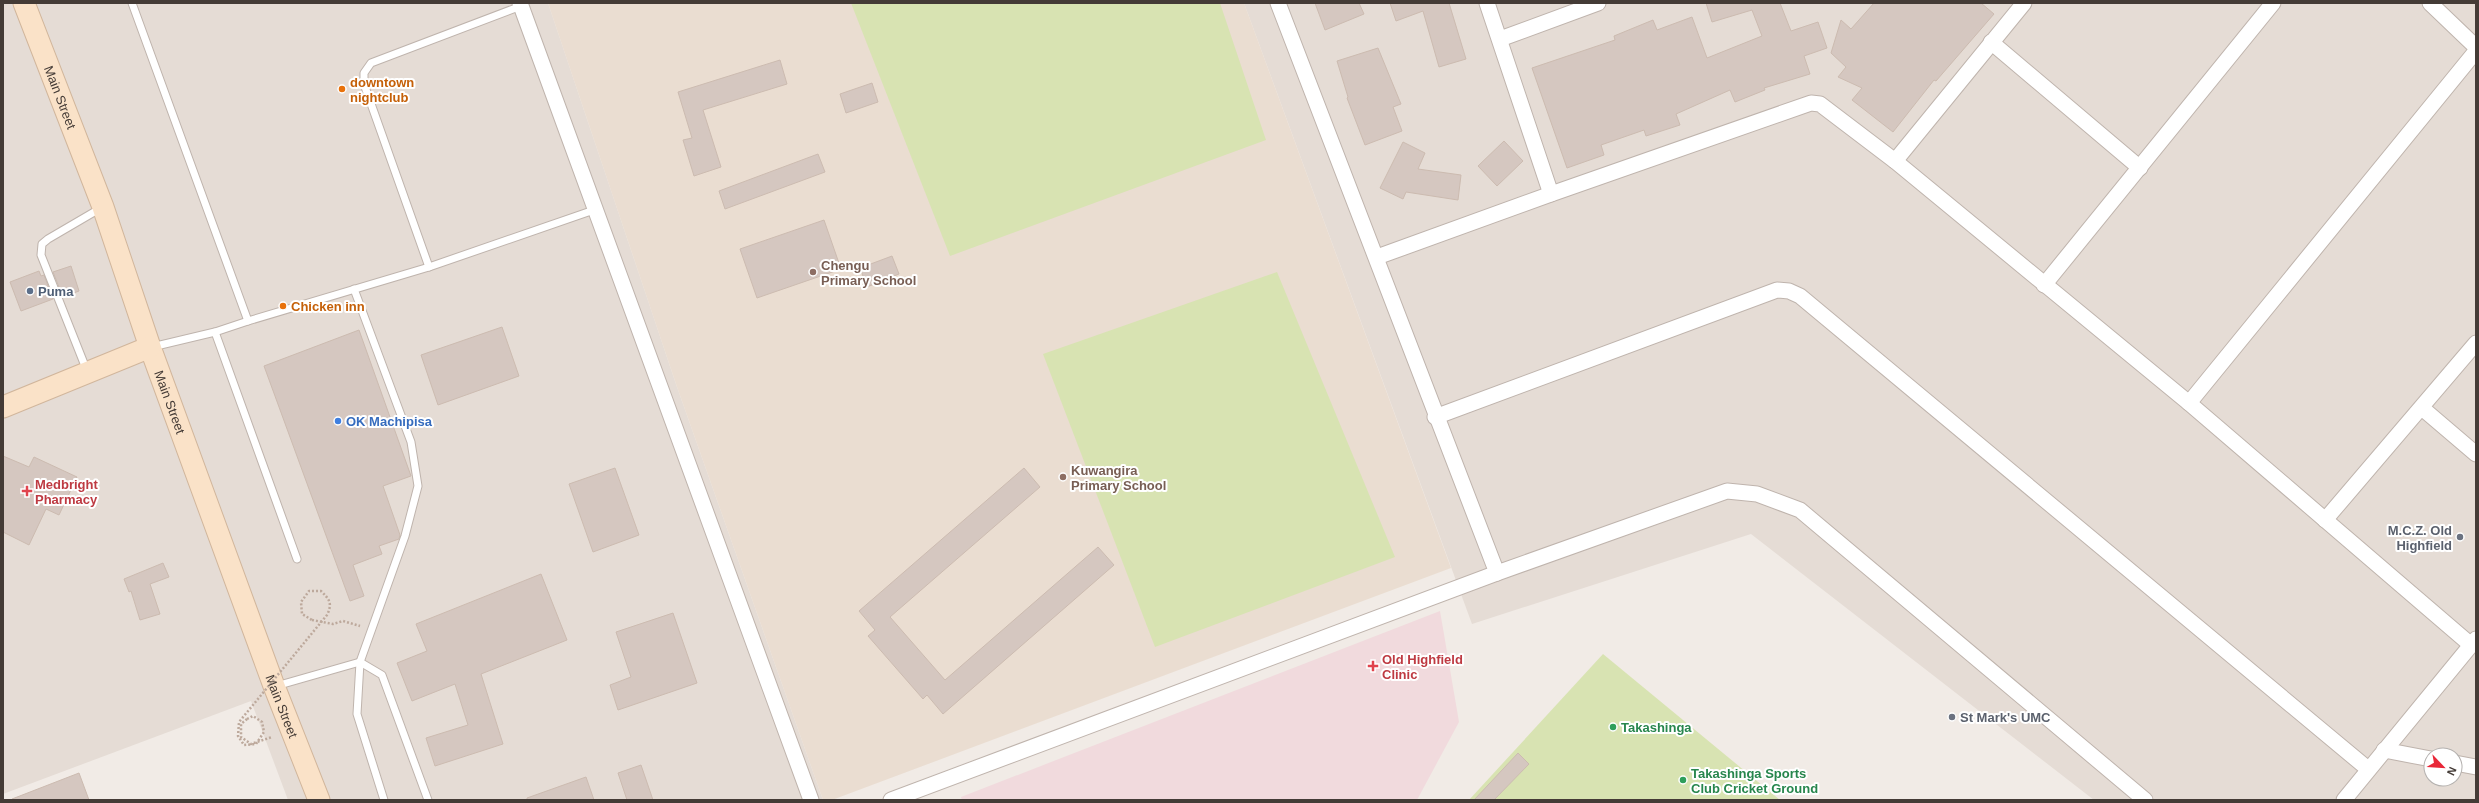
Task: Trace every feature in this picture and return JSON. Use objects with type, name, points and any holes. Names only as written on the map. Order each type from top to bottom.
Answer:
[{"type":"street","name":"Main Street","points":[[24,3],[103,207],[150,347],[274,686],[319,800]]},
{"type":"street","points":[[1278,3],[1377,257],[1436,417],[1497,574]]},
{"type":"street","points":[[1487,3],[1551,194]]},
{"type":"street","points":[[1500,39],[1598,3]]},
{"type":"street","points":[[1895,161],[2024,3]]},
{"type":"street","points":[[2044,285],[2273,3]]},
{"type":"street","points":[[2430,3],[2476,47]]},
{"type":"street","points":[[521,5],[594,210],[811,800]]},
{"type":"street","points":[[1991,42],[2140,168]]},
{"type":"street","points":[[2189,403],[2476,51]]},
{"type":"street","points":[[1377,257],[1811,103],[1828,108],[1895,161],[2189,403],[2325,520],[2474,642],[2344,800]]},
{"type":"street","points":[[1436,417],[1777,290],[1789,291],[1800,296],[2368,769]]},
{"type":"street","points":[[2325,520],[2476,343]]},
{"type":"street","points":[[3,407],[150,347]]},
{"type":"street","points":[[2422,408],[2476,454]]},
{"type":"street","points":[[891,800],[1497,574],[1727,491],[1757,494],[1800,510],[2145,800]]},
{"type":"street","points":[[2384,750],[2423,757]]},
{"type":"street","points":[[2463,765],[2476,767]]},
{"type":"lane","points":[[132,3],[248,321]]},
{"type":"lane","points":[[429,267],[364,84],[364,73],[371,63],[521,5]]},
{"type":"lane","points":[[87,373],[41,255],[42,244],[103,207]]},
{"type":"lane","points":[[150,347],[215,332],[429,267],[594,210]]},
{"type":"lane","points":[[354,289],[411,442],[418,486],[405,536],[373,631],[360,662],[357,714],[384,800]]},
{"type":"lane","points":[[215,332],[297,559]]},
{"type":"lane","points":[[274,686],[360,662],[382,674],[428,800]]},
{"type":"path","points":[[272,737],[252,744],[240,737],[241,724],[253,716],[262,722],[264,732],[256,744],[244,744],[238,736],[239,722],[327,615],[331,607],[330,600],[321,591],[309,591],[301,602],[302,614],[312,620],[333,624],[343,621],[373,631]]},
{"type":"shaded area","points":[[3,3],[548,3],[677,387],[823,800],[288,800],[251,701],[3,794]]},
{"type":"shaded area","name":"Kuwangira Primary School","points":[[548,3],[1244,3],[1451,568],[832,800],[823,800],[677,387]]},
{"type":"shaded area","points":[[1244,3],[2476,3],[2476,800],[2094,800],[1751,534],[1472,624]]},
{"type":"shaded area","name":"Old Highfield Clinic","points":[[1440,611],[1459,722],[1417,800],[962,800],[961,797]]},
{"type":"green space","points":[[851,3],[1220,3],[1266,140],[950,256]]},
{"type":"green space","points":[[1277,272],[1395,557],[1155,647],[1043,354]]},
{"type":"green space","name":"Takashinga","points":[[1603,654],[1780,800],[1469,800]]},
{"type":"building","points":[[1315,3],[1359,3],[1364,14],[1325,30]]},
{"type":"building","points":[[1390,3],[1449,3],[1466,59],[1439,67],[1423,11],[1396,21]]},
{"type":"building","points":[[1706,3],[1780,3],[1791,31],[1818,22],[1827,48],[1804,56],[1810,74],[1764,88],[1765,90],[1735,102],[1730,90],[1676,114],[1680,125],[1646,136],[1644,130],[1601,145],[1604,155],[1567,168],[1532,68],[1615,40],[1614,36],[1653,20],[1657,30],[1692,17],[1707,58],[1762,36],[1752,10],[1712,22]]},
{"type":"building","points":[[1874,3],[1981,3],[1994,14],[1936,81],[1934,80],[1893,132],[1852,100],[1862,88],[1838,77],[1846,67],[1831,53],[1841,20],[1851,29]]},
{"type":"building","points":[[1378,48],[1401,104],[1393,107],[1402,131],[1365,145],[1347,98],[1348,97],[1337,61]]},
{"type":"building","points":[[780,60],[787,84],[703,110],[721,167],[694,176],[683,140],[692,138],[678,92]]},
{"type":"building","points":[[872,83],[878,102],[846,113],[840,94]]},
{"type":"building","points":[[1504,141],[1523,161],[1497,186],[1478,166]]},
{"type":"building","points":[[1403,142],[1425,153],[1418,169],[1461,175],[1458,200],[1406,192],[1403,199],[1380,188]]},
{"type":"building","points":[[818,154],[825,172],[725,209],[719,191]]},
{"type":"building","points":[[824,220],[841,269],[757,298],[740,249]]},
{"type":"building","points":[[892,256],[899,274],[867,287],[860,268]]},
{"type":"building","points":[[71,266],[79,291],[63,297],[53,272]]},
{"type":"building","name":"Puma","points":[[39,271],[41,276],[44,275],[53,299],[21,311],[10,282]]},
{"type":"building","points":[[502,327],[519,376],[438,405],[421,355]]},
{"type":"building","name":"OK Machipisa","points":[[359,330],[411,476],[383,486],[400,535],[399,539],[379,546],[382,554],[353,565],[364,596],[350,601],[264,366]]},
{"type":"building","points":[[3,456],[29,467],[34,457],[77,477],[59,515],[46,509],[29,545],[3,532]]},
{"type":"building","points":[[615,468],[639,535],[593,552],[569,484]]},
{"type":"building","points":[[1024,468],[1040,487],[890,617],[945,680],[1098,547],[1114,565],[943,714],[927,695],[923,699],[868,636],[875,630],[859,611]]},
{"type":"building","points":[[163,563],[169,577],[150,584],[160,614],[140,620],[131,591],[129,592],[124,579]]},
{"type":"building","points":[[541,574],[567,640],[481,674],[503,744],[435,766],[426,738],[468,725],[455,684],[412,701],[397,663],[427,651],[416,624]]},
{"type":"building","points":[[673,613],[697,683],[618,710],[610,685],[631,677],[616,632]]},
{"type":"building","points":[[1518,753],[1529,764],[1494,800],[1474,800]]},
{"type":"building","points":[[641,765],[653,800],[627,800],[618,773]]},
{"type":"building","points":[[79,773],[89,800],[12,800],[12,799]]},
{"type":"building","points":[[586,777],[594,800],[527,800],[527,798]]},
{"type":"place","name":"downtown nightclub","points":[[342,89]]},
{"type":"place","name":"Chengu Primary School","points":[[813,272]]},
{"type":"place","name":"Puma","points":[[30,291]]},
{"type":"place","name":"Chicken inn","points":[[283,306]]},
{"type":"place","name":"OK Machipisa","points":[[338,421]]},
{"type":"place","name":"Kuwangira Primary School","points":[[1063,477]]},
{"type":"place","name":"Medbright Pharmacy","points":[[27,491]]},
{"type":"place","name":"M.C.Z. Old Highfield","points":[[2460,537]]},
{"type":"place","name":"Old Highfield Clinic","points":[[1373,666]]},
{"type":"place","name":"St Mark's UMC","points":[[1952,717]]},
{"type":"place","name":"Takashinga","points":[[1613,727]]},
{"type":"place","name":"Takashinga Sports Club Cricket Ground","points":[[1683,780]]}]
